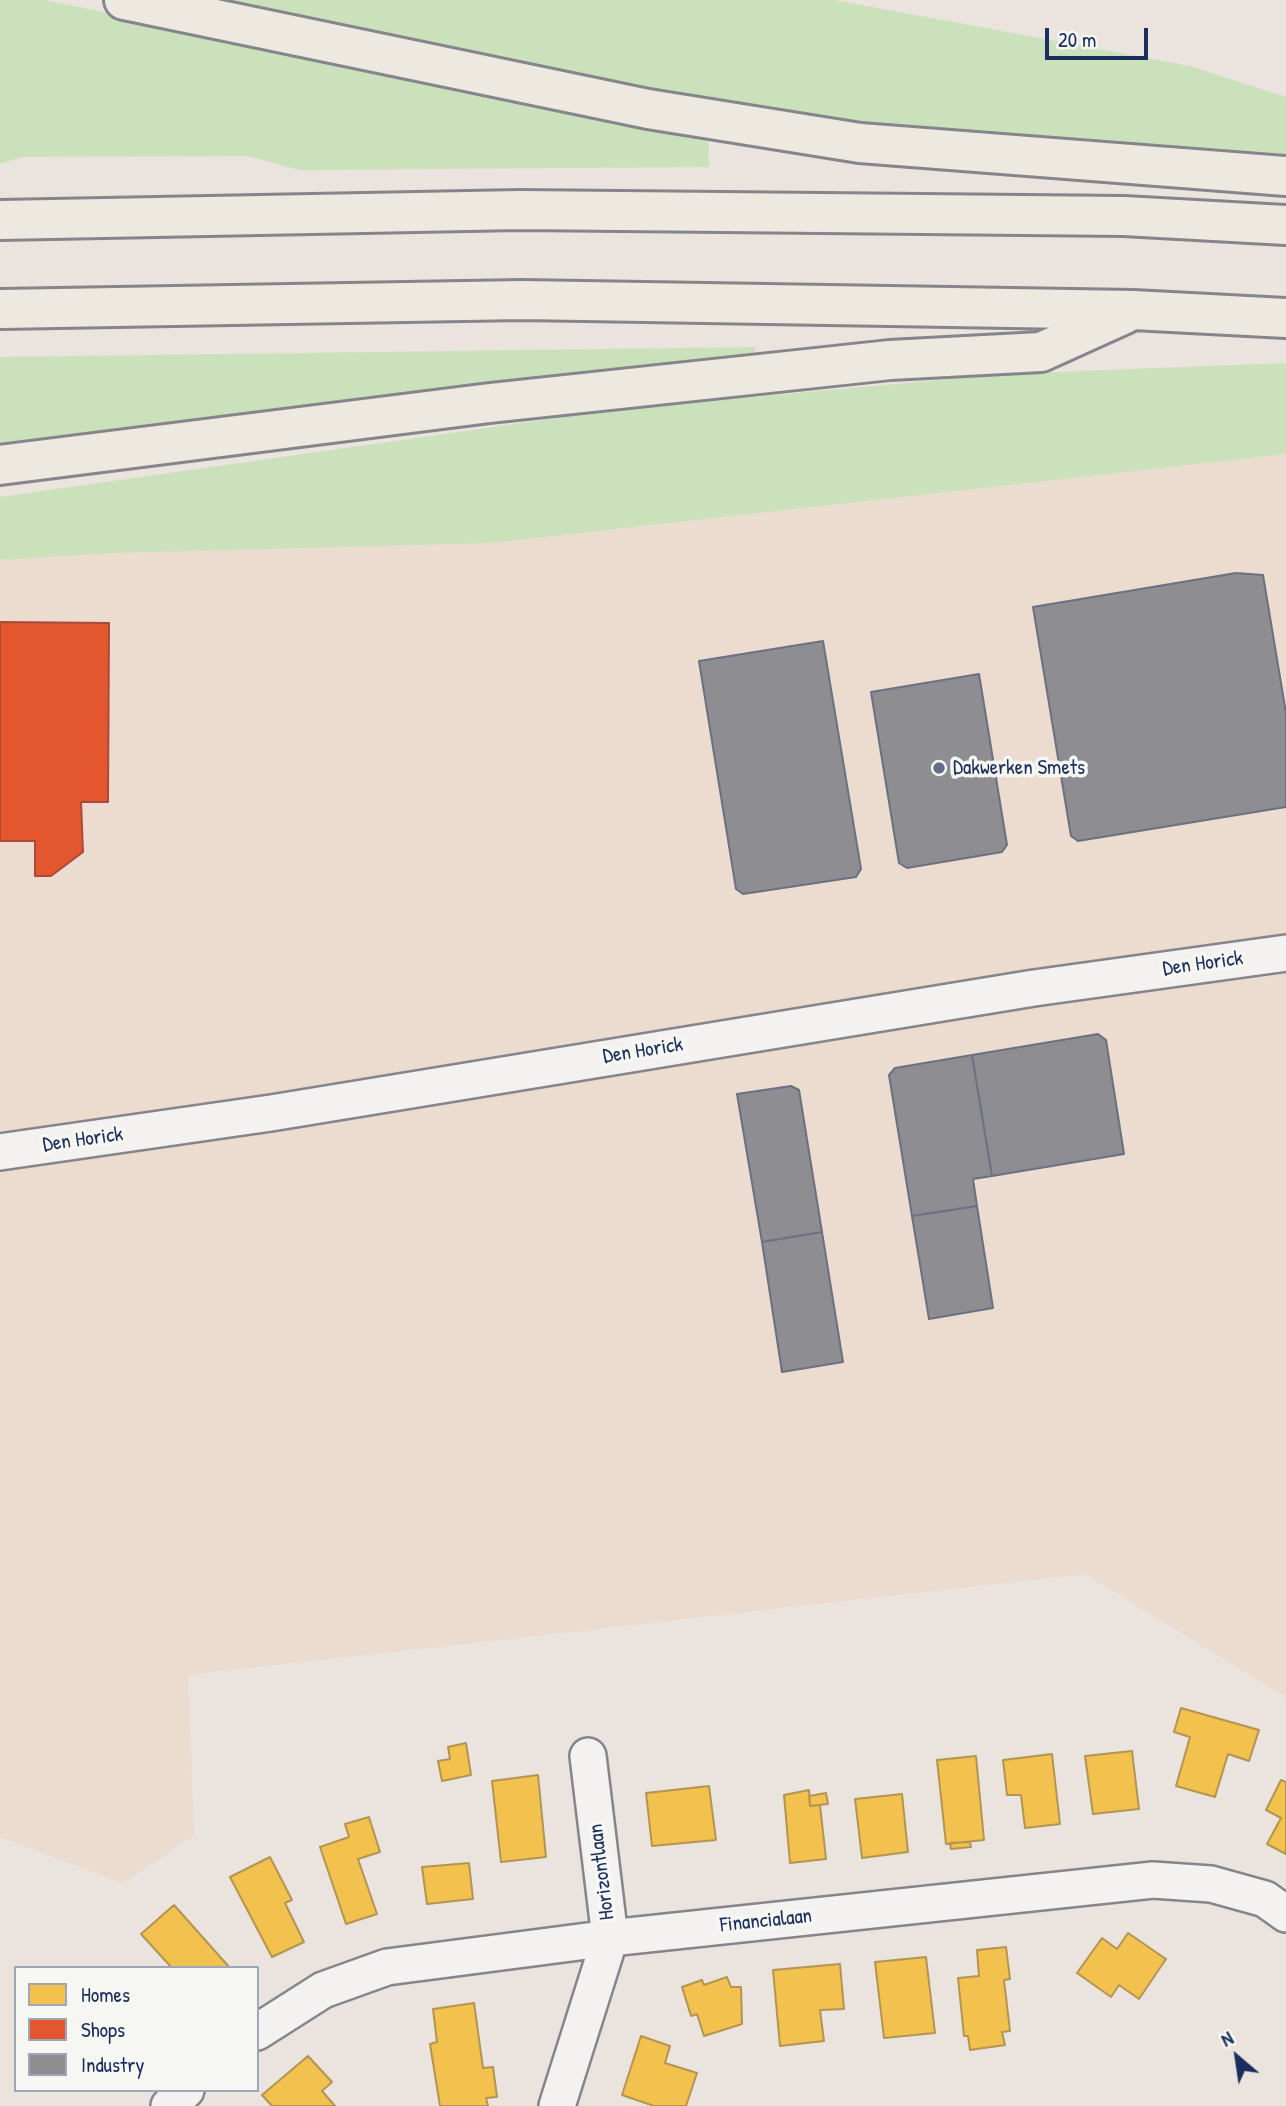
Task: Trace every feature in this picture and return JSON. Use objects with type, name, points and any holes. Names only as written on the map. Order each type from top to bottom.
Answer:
[{"type":"highway","points":[[124,0],[648,109],[860,143],[1272,176]]},
{"type":"highway","points":[[1124,216],[1272,176]]},
{"type":"highway","points":[[0,220],[520,210],[1124,216],[1286,225]]},
{"type":"highway","points":[[0,309],[522,300],[1133,310],[1286,318]]},
{"type":"highway","points":[[0,465],[490,403],[890,360],[1041,352],[1133,310]]},
{"type":"street","name":"Den Horick","points":[[0,1152],[271,1113],[1020,990],[1286,953]]},
{"type":"street","name":"Horizontlaan","points":[[556,2106],[610,1938],[588,1756]]},
{"type":"street","name":"Financialaan","points":[[259,2031],[324,1990],[387,1967],[610,1938],[1153,1880],[1211,1884],[1265,1899],[1286,1914]]},
{"type":"street","points":[[169,2106],[184,2092]]},
{"type":"shaded area","points":[[1286,454],[1286,1697],[1085,1574],[188,1675],[194,1835],[123,1883],[0,1837],[0,560],[115,553],[491,543]]},
{"type":"green space","points":[[0,0],[45,0],[708,136],[709,167],[299,170],[248,156],[22,157],[0,164]]},
{"type":"green space","points":[[230,0],[835,0],[1190,66],[1286,97],[1286,160],[935,132],[671,93]]},
{"type":"green space","points":[[756,347],[751,361],[0,453],[0,357]]},
{"type":"green space","points":[[1286,363],[1286,454],[491,543],[115,553],[0,560],[0,497],[620,409],[1005,374]]},
{"type":"building: Homes","points":[[1181,1708],[1259,1730],[1249,1761],[1228,1754],[1215,1797],[1176,1786],[1190,1737],[1174,1732]]},
{"type":"building: Homes","points":[[466,1743],[471,1775],[442,1781],[438,1761],[450,1759],[448,1747]]},
{"type":"building: Homes","points":[[1132,1751],[1139,1809],[1093,1814],[1085,1756]]},
{"type":"building: Homes","points":[[1052,1754],[1060,1824],[1025,1828],[1021,1795],[1007,1795],[1003,1760]]},
{"type":"building: Homes","points":[[976,1756],[984,1840],[946,1844],[937,1760]]},
{"type":"building: Homes","points":[[538,1775],[546,1857],[501,1862],[492,1781]]},
{"type":"building: Homes","points":[[1281,1780],[1286,1782],[1286,1854],[1267,1844],[1281,1818],[1266,1810]]},
{"type":"building: Homes","points":[[709,1786],[716,1840],[652,1846],[646,1793]]},
{"type":"building: Homes","points":[[809,1790],[810,1806],[820,1805],[826,1859],[790,1863],[784,1795]]},
{"type":"building: Homes","points":[[826,1793],[828,1804],[810,1806],[809,1796]]},
{"type":"building: Homes","points":[[902,1794],[908,1852],[862,1858],[855,1799]]},
{"type":"building: Homes","points":[[369,1817],[380,1852],[358,1859],[377,1914],[346,1924],[320,1847],[349,1837],[345,1824]]},
{"type":"building: Homes","points":[[970,1842],[971,1847],[951,1849],[950,1843]]},
{"type":"building: Homes","points":[[270,1857],[292,1900],[285,1903],[304,1942],[272,1957],[230,1877]]},
{"type":"building: Homes","points":[[469,1863],[473,1899],[427,1904],[422,1867]]},
{"type":"building: Homes","points":[[174,1905],[228,1966],[170,1966],[141,1934]]},
{"type":"building: Homes","points":[[1128,1933],[1166,1959],[1139,1999],[1119,1985],[1111,1997],[1077,1973],[1102,1938],[1117,1949]]},
{"type":"building: Homes","points":[[1006,1947],[1010,1979],[1004,1980],[1010,2031],[1002,2032],[1005,2045],[970,2050],[968,2036],[964,2036],[958,1978],[979,1976],[977,1950]]},
{"type":"building: Homes","points":[[926,1957],[935,2033],[884,2038],[875,1962]]},
{"type":"building: Homes","points":[[840,1964],[844,2009],[820,2010],[824,2041],[780,2046],[773,1970]]},
{"type":"building: Homes","points":[[727,1977],[731,1987],[741,1987],[742,2024],[704,2036],[697,2014],[691,2016],[682,1987],[702,1980],[704,1985]]},
{"type":"building: Homes","points":[[474,2003],[483,2068],[493,2067],[497,2097],[486,2098],[488,2106],[440,2106],[430,2044],[437,2042],[433,2009]]},
{"type":"building: Homes","points":[[641,2036],[670,2046],[665,2063],[697,2073],[686,2106],[654,2106],[622,2095]]},
{"type":"building: Homes","points":[[308,2056],[332,2082],[322,2091],[335,2106],[272,2106],[262,2095]]},
{"type":"building: Shops","points":[[0,622],[109,623],[108,802],[81,802],[83,852],[51,876],[35,876],[35,841],[0,841]]},
{"type":"building: Industry","points":[[1236,573],[1263,575],[1286,713],[1286,807],[1078,841],[1071,836],[1033,607]]},
{"type":"building: Industry","points":[[823,641],[861,869],[856,877],[743,894],[736,889],[699,661]]},
{"type":"building: Industry","name":"Dakwerken Smets","points":[[979,674],[1007,845],[1002,852],[907,868],[899,863],[871,692]]},
{"type":"building: Industry","points":[[1098,1034],[1106,1040],[1124,1154],[992,1176],[972,1055]]},
{"type":"building: Industry","points":[[972,1055],[992,1176],[973,1179],[977,1206],[912,1216],[889,1075],[895,1068]]},
{"type":"building: Industry","points":[[791,1086],[799,1090],[822,1232],[762,1242],[737,1094]]},
{"type":"building: Industry","points":[[977,1206],[993,1308],[929,1319],[912,1216]]},
{"type":"building: Industry","points":[[822,1232],[843,1362],[782,1372],[762,1242]]},
{"type":"place","name":"Dakwerken Smets","points":[[939,768]]}]
